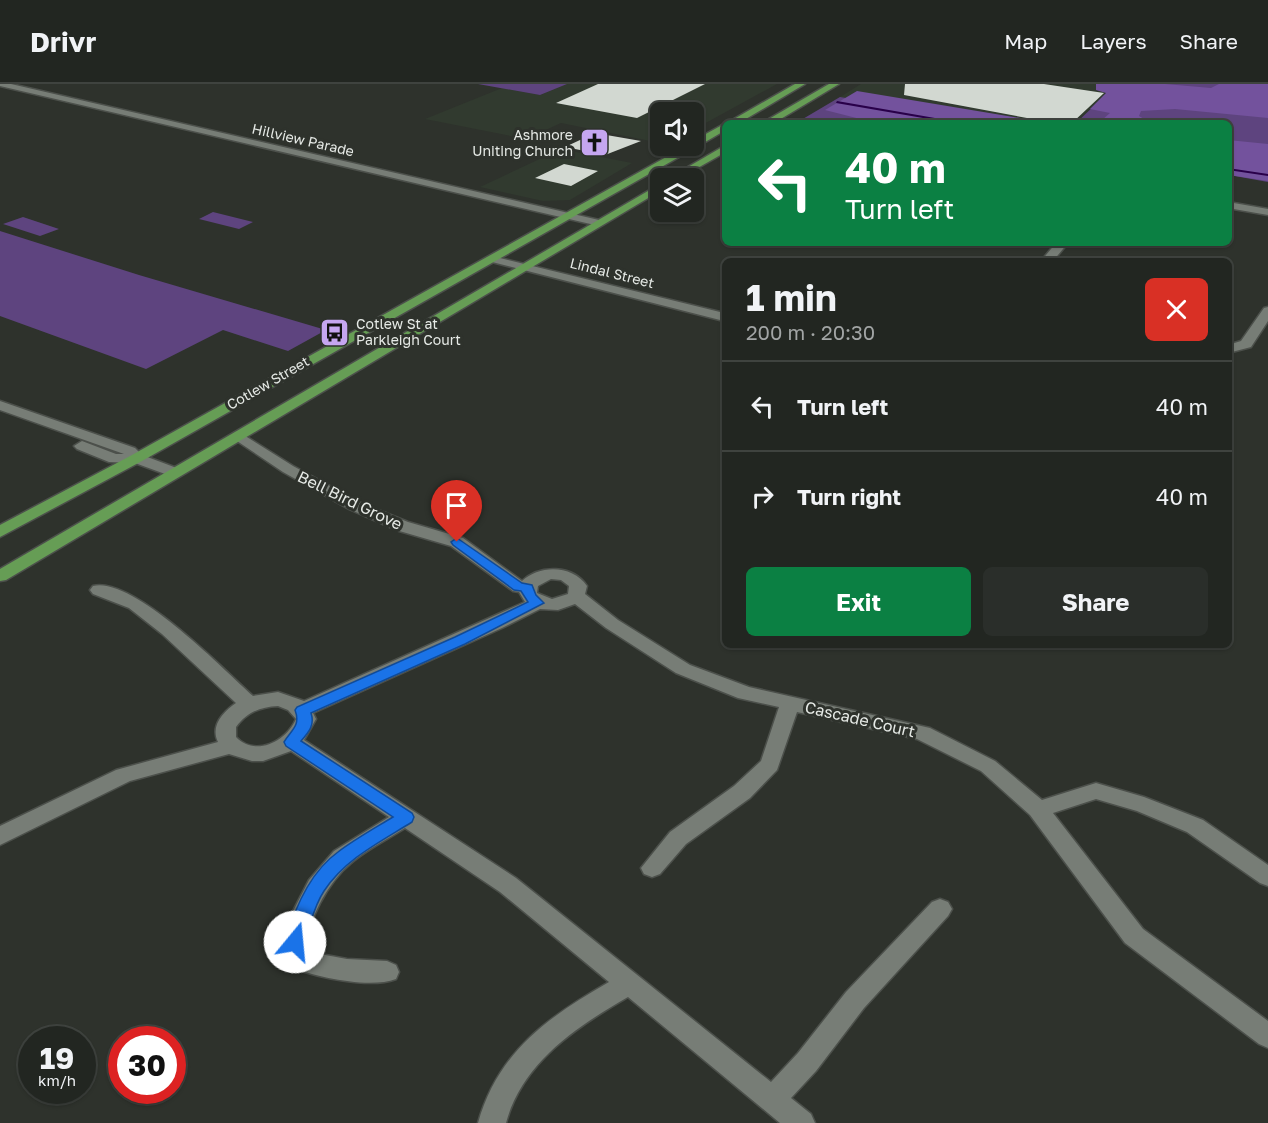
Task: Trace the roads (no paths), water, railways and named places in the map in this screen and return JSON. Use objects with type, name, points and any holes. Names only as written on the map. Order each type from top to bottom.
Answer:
[{"type":"main road","points":[[737,120],[801,84]]},
{"type":"main road","points":[[772,120],[835,84]]},
{"type":"main road","name":"Cotlew Street","points":[[704,139],[722,128]]},
{"type":"main road","points":[[691,168],[722,149]]},
{"type":"main road","name":"Cotlew Street","points":[[0,532],[137,458],[673,156]]},
{"type":"main road","name":"Cotlew Street","points":[[0,576],[650,193]]},
{"type":"street","name":"Hillview Parade","points":[[0,84],[599,223]]},
{"type":"street","points":[[1232,206],[1268,212]]},
{"type":"street","points":[[1050,258],[1060,246]]},
{"type":"street","name":"Lindal Street","points":[[492,259],[722,316]]},
{"type":"street","points":[[1232,348],[1246,344],[1268,310]]},
{"type":"street","points":[[0,405],[46,423],[68,440],[114,459],[137,458],[176,473]]},
{"type":"street","name":"Bell Bird Grove","points":[[238,436],[288,470],[355,506],[402,526],[457,542],[532,595]]},
{"type":"street","name":"Cascade Court","points":[[532,595],[536,578],[544,575],[563,575],[575,581],[578,586],[576,596],[612,624],[683,669],[745,693],[923,733],[988,766],[1038,808],[1134,936],[1268,1036]]},
{"type":"street","points":[[99,590],[135,604],[249,704]]},
{"type":"street","points":[[303,710],[445,648],[532,595],[561,604],[576,596]]},
{"type":"street","points":[[278,699],[290,701],[303,710],[306,719],[304,728],[292,742],[276,750],[248,753],[231,746],[226,738],[225,729],[229,720],[249,704],[278,699]]},
{"type":"street","points":[[652,868],[678,838],[742,792],[770,765],[790,703]]},
{"type":"street","points":[[292,742],[508,885],[801,1123]]},
{"type":"street","points":[[0,836],[123,775],[231,746]]},
{"type":"street","points":[[1038,808],[1096,791],[1144,805],[1195,826],[1268,877]]},
{"type":"street","points":[[387,972],[347,970],[299,960],[295,942],[301,919],[317,887],[342,857],[406,817]]},
{"type":"street","points":[[773,1099],[807,1062],[855,1000],[940,909]]},
{"type":"street","points":[[492,1123],[506,1082],[534,1052],[570,1020],[628,984]]},
{"type":"waterway","points":[[837,102],[941,120]]},
{"type":"waterway","points":[[1232,170],[1268,175]]},
{"type":"place","name":"Ashmore Uniting Church","points":[[594,143]]},
{"type":"place","name":"Cotlew St at Parkleigh Court","points":[[335,332]]}]
